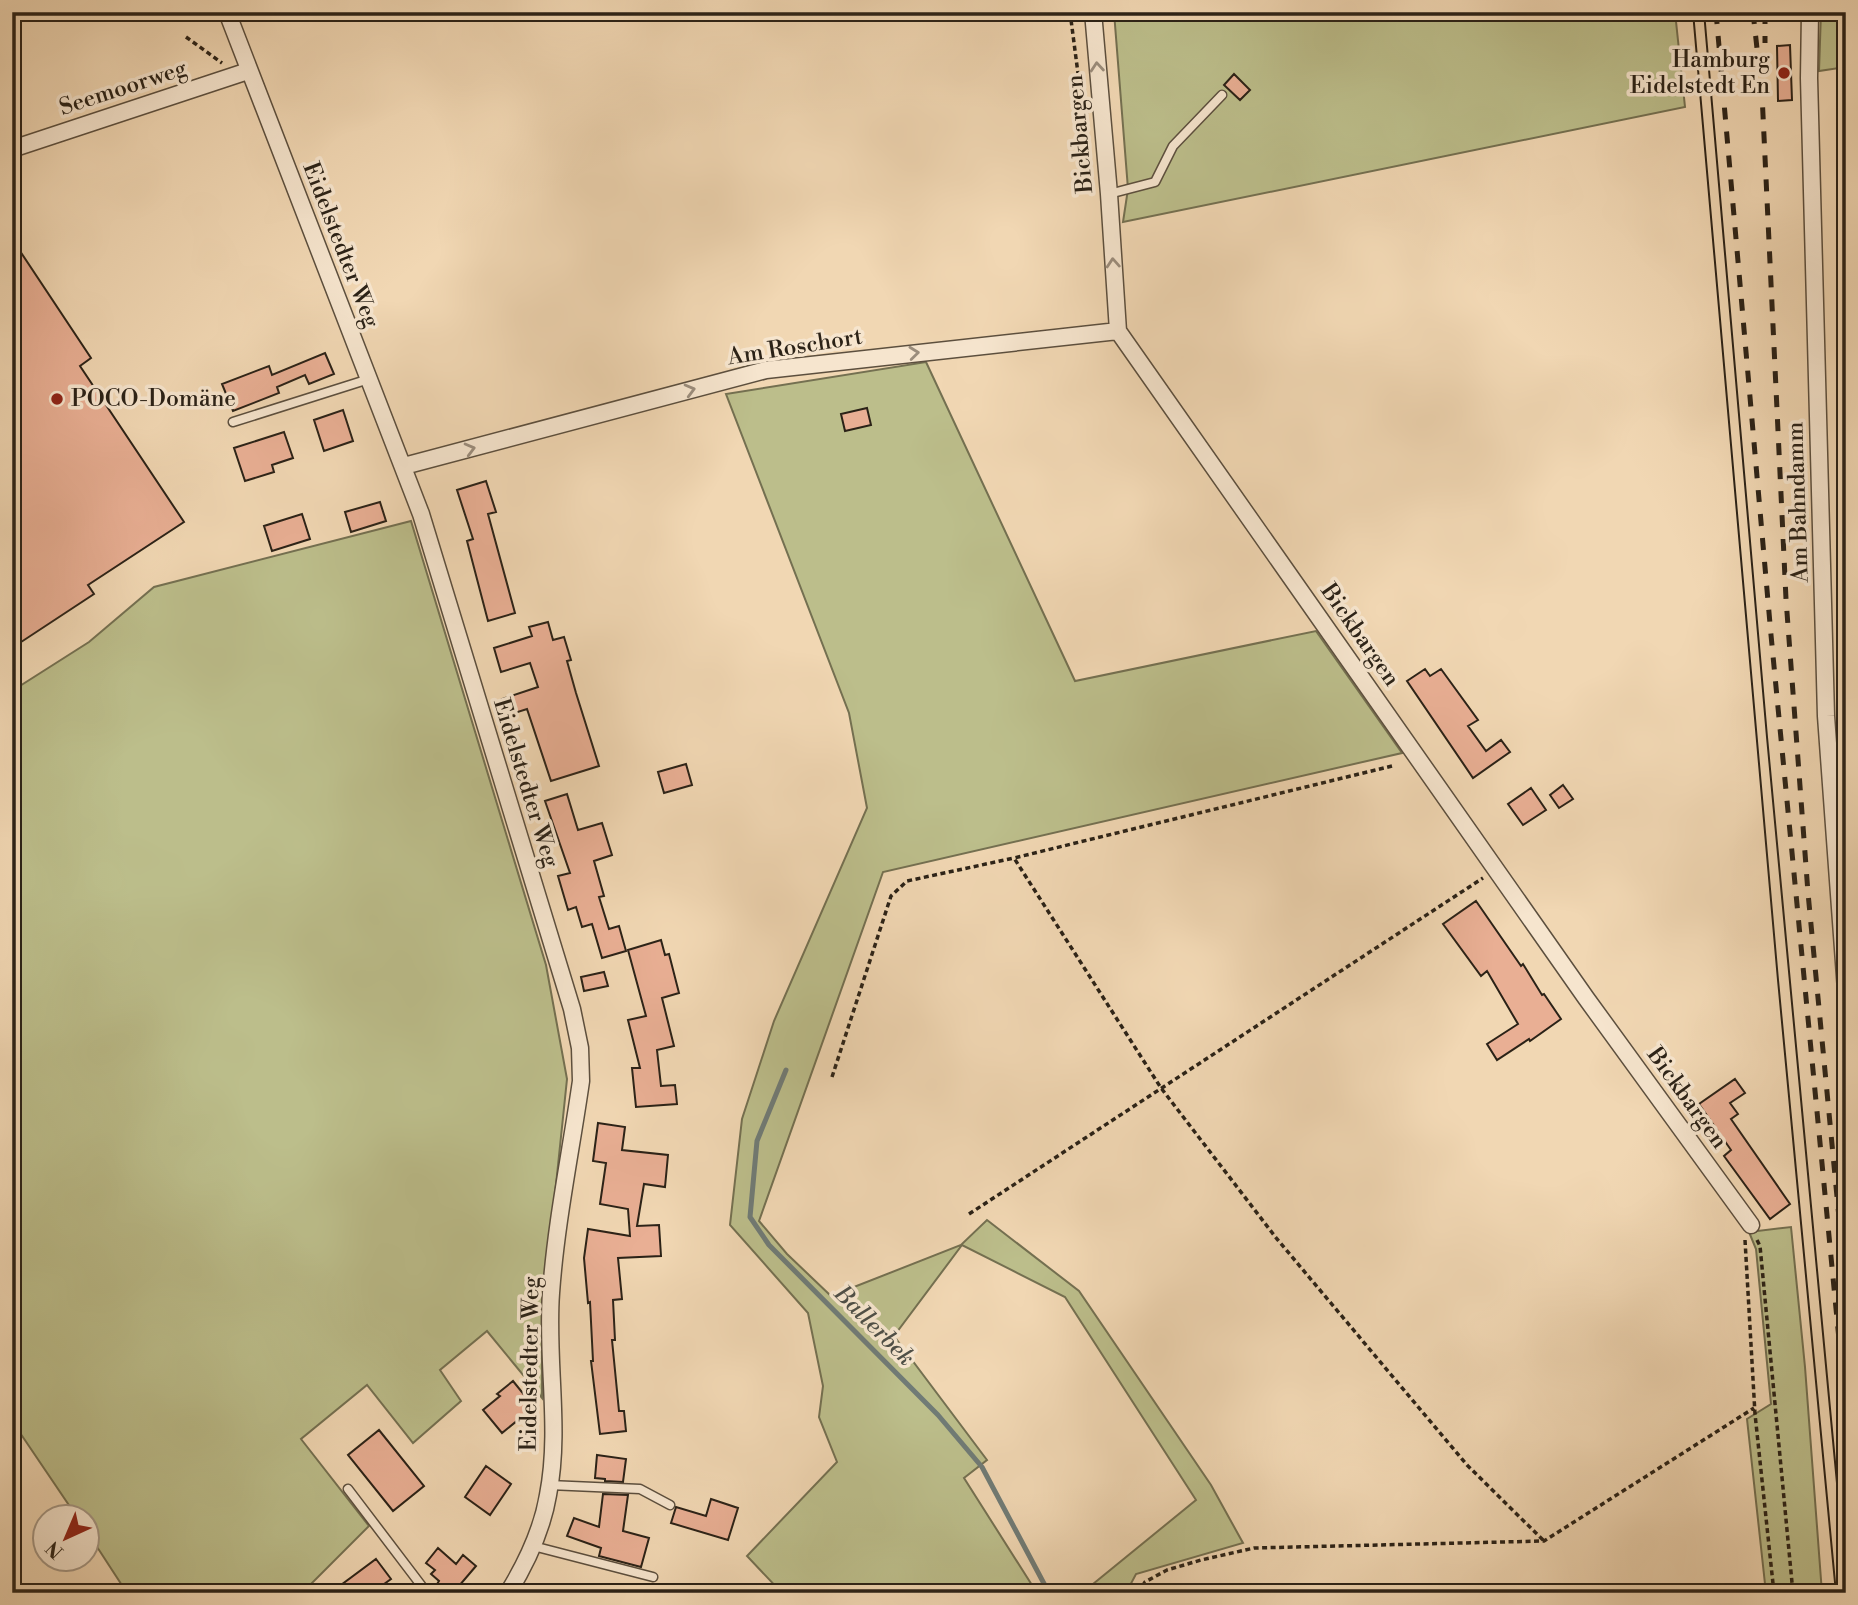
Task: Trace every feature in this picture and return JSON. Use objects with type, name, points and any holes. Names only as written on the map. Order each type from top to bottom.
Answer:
[{"type":"street","name":"Eidelstedter Weg","points":[[227,12],[243,73],[369,379],[421,514],[572,1009],[580,1048],[581,1081],[551,1291],[553,1442],[549,1485],[545,1512],[533,1546],[508,1593]]},
{"type":"street","name":"Bickbargen","points":[[1093,12],[1118,331],[1586,998],[1751,1225]]},
{"type":"street","name":"Am Bahndamm","points":[[1810,12],[1809,78],[1826,716],[1846,990]]},
{"type":"street","name":"Seemoorweg","points":[[12,149],[243,73]]},
{"type":"street","name":"Am Roschort","points":[[404,466],[766,370],[1118,331]]},
{"type":"lane","points":[[1109,194],[1156,182],[1173,146],[1222,95]]},
{"type":"lane","points":[[233,422],[369,379]]},
{"type":"lane","points":[[549,1485],[630,1488],[650,1493],[670,1505]]},
{"type":"lane","points":[[348,1489],[427,1593]]},
{"type":"lane","points":[[533,1546],[653,1577]]},
{"type":"path","points":[[1070,12],[1083,112]]},
{"type":"path","points":[[186,37],[243,73]]},
{"type":"path","points":[[832,1077],[891,897],[907,881],[1014,858],[1392,766]]},
{"type":"path","points":[[1014,858],[1161,1088],[1277,1239],[1458,1455],[1544,1541]]},
{"type":"path","points":[[969,1214],[1496,869]]},
{"type":"path","points":[[1751,1225],[1744,1244],[1754,1408],[1774,1593]]},
{"type":"path","points":[[1760,1246],[1793,1593]]},
{"type":"path","points":[[1138,1593],[1145,1582],[1167,1570],[1254,1548],[1544,1541],[1754,1408]]},
{"type":"green space","points":[[1114,12],[1675,12],[1685,107],[1123,222],[1128,189]]},
{"type":"green space","points":[[1821,12],[1846,12],[1846,67],[1819,71]]},
{"type":"green space","points":[[926,362],[1075,681],[1316,631],[1402,753],[883,872],[759,1221],[787,1254],[831,1296],[961,1245],[987,1220],[1079,1291],[1211,1485],[1243,1543],[1136,1574],[1126,1593],[1082,1593],[1196,1500],[1065,1297],[962,1245],[894,1336],[987,1460],[964,1478],[1037,1593],[782,1593],[747,1556],[837,1462],[819,1417],[823,1386],[808,1313],[730,1225],[742,1119],[774,1021],[867,808],[849,713],[726,394]]},
{"type":"green space","points":[[411,521],[546,965],[567,1079],[542,1319],[542,1398],[487,1331],[440,1370],[461,1401],[413,1443],[367,1385],[301,1439],[369,1526],[302,1593],[127,1593],[102,1555],[102,1504],[68,1504],[12,1421],[12,691],[89,642],[154,587]]},
{"type":"green space","points":[[1791,1227],[1805,1367],[1822,1593],[1766,1593],[1747,1419],[1771,1404],[1756,1249],[1749,1232]]},
{"type":"building","name":"Hamburg Eidelstedt En","points":[[1790,45],[1792,100],[1778,101],[1777,46]]},
{"type":"building","points":[[1234,74],[1250,90],[1240,100],[1224,85]]},
{"type":"building","name":"POCO-Domäne","points":[[12,239],[91,358],[80,366],[184,522],[88,585],[94,594],[12,648]]},
{"type":"building","points":[[325,353],[334,374],[309,384],[305,375],[277,387],[279,393],[233,411],[222,384],[269,366],[272,375]]},
{"type":"building","points":[[867,408],[871,425],[845,431],[841,414]]},
{"type":"building","points":[[343,410],[353,441],[324,451],[314,420]]},
{"type":"building","points":[[284,432],[293,458],[272,465],[274,472],[245,481],[234,448]]},
{"type":"building","points":[[486,481],[496,512],[488,514],[515,613],[488,621],[467,541],[473,539],[457,490]]},
{"type":"building","points":[[380,502],[386,521],[351,532],[345,512]]},
{"type":"building","points":[[302,514],[310,539],[272,551],[264,526]]},
{"type":"building","points":[[548,622],[553,640],[564,637],[571,660],[567,661],[599,766],[551,781],[527,709],[508,715],[502,699],[538,687],[530,663],[501,672],[494,648],[532,636],[529,627]]},
{"type":"building","points":[[1425,669],[1430,676],[1441,669],[1478,720],[1468,726],[1486,751],[1501,740],[1510,752],[1473,778],[1407,681]]},
{"type":"building","points":[[686,764],[692,785],[664,793],[658,772]]},
{"type":"building","points":[[1563,785],[1573,799],[1559,808],[1550,795]]},
{"type":"building","points":[[1531,788],[1546,810],[1523,825],[1508,804]]},
{"type":"building","points":[[567,794],[578,830],[602,823],[612,855],[594,861],[604,896],[599,897],[609,929],[619,926],[626,951],[602,958],[592,924],[582,927],[576,907],[568,910],[558,876],[570,873],[545,801]]},
{"type":"building","points":[[1476,901],[1561,1019],[1497,1060],[1487,1044],[1518,1024],[1487,971],[1481,976],[1443,924]]},
{"type":"building","points":[[661,940],[665,955],[669,954],[679,993],[662,998],[674,1046],[657,1050],[661,1086],[675,1085],[677,1104],[636,1107],[632,1068],[640,1068],[628,1020],[646,1016],[628,950]]},
{"type":"building","points":[[604,972],[608,986],[584,991],[581,977]]},
{"type":"building","points":[[1735,1079],[1745,1093],[1730,1103],[1738,1114],[1731,1119],[1790,1204],[1770,1219],[1724,1156],[1731,1150],[1699,1104]]},
{"type":"building","points":[[598,1123],[625,1127],[622,1150],[668,1155],[665,1187],[644,1184],[637,1226],[659,1225],[661,1256],[618,1258],[622,1299],[613,1300],[615,1340],[612,1340],[619,1411],[624,1411],[626,1431],[600,1434],[591,1361],[590,1302],[588,1303],[584,1258],[588,1229],[630,1236],[628,1209],[600,1204],[606,1163],[593,1161]]},
{"type":"building","points":[[513,1381],[534,1407],[502,1433],[483,1410]]},
{"type":"building","points":[[379,1430],[424,1486],[393,1511],[348,1455]]},
{"type":"building","points":[[597,1455],[626,1459],[623,1482],[595,1478]]},
{"type":"building","points":[[486,1466],[511,1484],[490,1515],[465,1497]]},
{"type":"building","points":[[603,1494],[628,1495],[623,1531],[649,1538],[641,1567],[599,1556],[601,1548],[567,1536],[574,1518],[599,1527]]},
{"type":"building","points":[[711,1499],[738,1508],[728,1540],[671,1523],[676,1507],[706,1516]]},
{"type":"building","points":[[438,1548],[456,1564],[463,1555],[476,1566],[453,1593],[447,1593],[437,1584],[439,1581],[431,1574],[435,1570],[426,1563]]},
{"type":"building","points":[[376,1559],[391,1579],[380,1587],[384,1593],[347,1593],[341,1585]]},
{"type":"waterway","name":"Ballerbek","points":[[786,1070],[757,1141],[750,1217],[769,1245],[938,1415],[982,1467],[1049,1593]]},
{"type":"tram line","points":[[1693,12],[1778,980],[1836,1593]]},
{"type":"tram line","points":[[1704,12],[1767,737],[1846,1579]]},
{"type":"railway","points":[[1716,12],[1771,635],[1846,1412]]},
{"type":"railway","points":[[1753,12],[1762,94],[1786,599],[1808,893],[1846,1291]]},
{"type":"railway","points":[[1765,12],[1765,43]]},
{"type":"place","name":"Hamburg Eidelstedt En","points":[[1784,73]]},
{"type":"place","name":"POCO-Domäne","points":[[57,399]]}]
